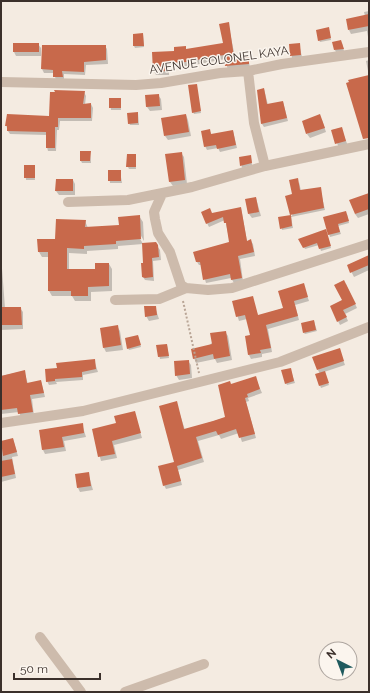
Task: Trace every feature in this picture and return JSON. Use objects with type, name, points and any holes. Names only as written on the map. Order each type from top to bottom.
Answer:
[{"type":"street","name":"AVENUE COLONEL KAYA","points":[[1,82],[136,85],[220,73],[248,72],[282,64],[369,52]]},
{"type":"street","points":[[248,72],[254,123],[265,166]]},
{"type":"street","points":[[68,202],[128,200],[162,194],[265,166],[369,144]]},
{"type":"street","points":[[162,194],[154,212],[158,233],[162,242],[170,252],[178,281],[186,288]]},
{"type":"street","points":[[115,300],[159,299],[186,288],[208,290],[232,288],[369,244]]},
{"type":"street","points":[[1,423],[83,411],[280,362],[369,327]]},
{"type":"street","points":[[40,637],[81,692]]},
{"type":"street","points":[[125,692],[204,664]]},
{"type":"path","points":[[186,288],[183,300],[200,382]]},
{"type":"building","points":[[369,14],[369,26],[348,30],[346,19]]},
{"type":"building","points":[[229,22],[234,57],[249,56],[249,64],[225,66],[224,55],[186,62],[167,63],[167,71],[153,72],[152,52],[174,51],[174,47],[186,46],[186,49],[223,43],[219,24]]},
{"type":"building","points":[[329,27],[331,38],[318,41],[316,30]]},
{"type":"building","points":[[143,33],[144,46],[133,46],[133,34]]},
{"type":"building","points":[[341,40],[344,49],[334,50],[332,42]]},
{"type":"building","points":[[13,43],[39,43],[39,52],[13,52]]},
{"type":"building","points":[[300,43],[301,55],[290,56],[289,44]]},
{"type":"building","points":[[42,45],[106,45],[106,60],[84,62],[84,72],[62,71],[63,77],[53,77],[53,70],[41,69]]},
{"type":"building","points":[[369,75],[369,138],[363,139],[346,83],[349,82],[348,80]]},
{"type":"building","points":[[197,84],[201,111],[192,113],[188,85]]},
{"type":"building","points":[[264,88],[267,104],[283,101],[287,118],[261,124],[257,90]]},
{"type":"building","points":[[54,90],[85,91],[83,104],[91,103],[91,118],[58,118],[58,127],[55,127],[55,148],[46,148],[46,132],[7,131],[7,126],[5,126],[7,114],[49,116],[50,92],[55,92]]},
{"type":"building","points":[[159,94],[160,106],[146,107],[145,95]]},
{"type":"building","points":[[109,98],[121,98],[121,108],[109,108]]},
{"type":"building","points":[[138,112],[138,123],[128,124],[127,113]]},
{"type":"building","points":[[186,114],[189,132],[164,136],[161,118]]},
{"type":"building","points":[[320,114],[325,128],[306,134],[302,121]]},
{"type":"building","points":[[342,127],[346,141],[335,144],[331,130]]},
{"type":"building","points":[[210,129],[211,134],[233,130],[236,145],[217,149],[216,145],[204,147],[201,131]]},
{"type":"building","points":[[80,151],[91,151],[90,161],[80,161]]},
{"type":"building","points":[[182,152],[185,180],[169,182],[165,154]]},
{"type":"building","points":[[127,154],[136,154],[136,167],[126,167]]},
{"type":"building","points":[[251,155],[252,163],[240,166],[239,157]]},
{"type":"building","points":[[24,165],[35,165],[35,178],[24,178]]},
{"type":"building","points":[[108,170],[121,170],[121,181],[108,181]]},
{"type":"building","points":[[298,178],[300,190],[321,187],[324,208],[290,215],[285,196],[292,194],[289,180]]},
{"type":"building","points":[[56,179],[73,179],[73,191],[55,191]]},
{"type":"building","points":[[369,193],[369,209],[355,214],[349,200]]},
{"type":"building","points":[[256,197],[259,212],[248,214],[245,199]]},
{"type":"building","points":[[241,207],[247,241],[251,239],[254,252],[238,256],[242,278],[231,280],[230,274],[203,280],[200,262],[196,262],[193,252],[229,242],[226,223],[224,223],[223,217],[206,224],[201,212],[210,208],[212,213]]},
{"type":"building","points":[[346,211],[349,221],[338,224],[340,232],[328,235],[323,217]]},
{"type":"building","points":[[140,215],[141,239],[116,241],[116,244],[84,246],[84,249],[67,248],[67,269],[95,269],[95,263],[109,263],[109,286],[88,287],[88,296],[71,296],[71,291],[48,291],[48,252],[38,252],[37,239],[55,239],[56,219],[86,220],[85,227],[119,225],[118,217]]},
{"type":"building","points":[[291,215],[292,226],[280,229],[278,217]]},
{"type":"building","points":[[326,229],[331,246],[319,249],[317,243],[303,248],[298,239]]},
{"type":"building","points":[[156,242],[158,245],[159,257],[152,258],[153,277],[142,277],[142,243]]},
{"type":"building","points":[[369,255],[369,265],[350,273],[347,265]]},
{"type":"building","points":[[344,280],[356,304],[343,310],[347,317],[337,322],[330,306],[342,300],[334,285]]},
{"type":"building","points":[[304,283],[308,297],[294,301],[298,316],[266,325],[271,348],[260,350],[261,353],[248,355],[245,336],[250,335],[245,315],[236,317],[232,301],[253,296],[258,315],[283,308],[278,291]]},
{"type":"building","points":[[144,306],[156,306],[157,315],[145,317]]},
{"type":"building","points":[[1,307],[21,307],[22,325],[1,325]]},
{"type":"building","points":[[314,320],[316,330],[303,333],[301,323]]},
{"type":"building","points":[[118,325],[121,345],[103,348],[100,328]]},
{"type":"building","points":[[226,331],[230,356],[214,359],[213,354],[193,359],[191,349],[212,344],[210,333]]},
{"type":"building","points":[[138,335],[141,345],[127,349],[125,338]]},
{"type":"building","points":[[167,344],[169,356],[158,357],[156,345]]},
{"type":"building","points":[[340,348],[344,361],[317,370],[312,357]]},
{"type":"building","points":[[95,359],[96,369],[82,372],[82,377],[55,379],[55,381],[46,382],[45,369],[57,368],[56,363]]},
{"type":"building","points":[[189,360],[190,374],[175,376],[174,361]]},
{"type":"building","points":[[291,368],[294,381],[285,384],[281,370]]},
{"type":"building","points":[[25,370],[27,383],[41,380],[44,393],[30,395],[33,412],[18,414],[17,408],[1,410],[1,376]]},
{"type":"building","points":[[325,371],[329,383],[319,386],[315,374]]},
{"type":"building","points":[[256,376],[260,389],[247,394],[248,397],[245,398],[255,434],[239,438],[236,429],[218,435],[216,431],[196,437],[202,458],[177,466],[181,481],[163,486],[158,466],[174,462],[159,406],[177,401],[184,429],[213,421],[225,417],[218,385],[230,381],[231,384]]},
{"type":"building","points":[[135,411],[141,433],[112,441],[115,454],[98,457],[92,429],[116,423],[114,416]]},
{"type":"building","points":[[83,423],[84,433],[62,437],[64,447],[42,450],[39,430]]},
{"type":"building","points":[[13,438],[17,452],[3,456],[1,441]]},
{"type":"building","points":[[12,459],[15,474],[1,477],[1,461]]},
{"type":"building","points":[[89,472],[91,486],[77,488],[75,474]]}]
